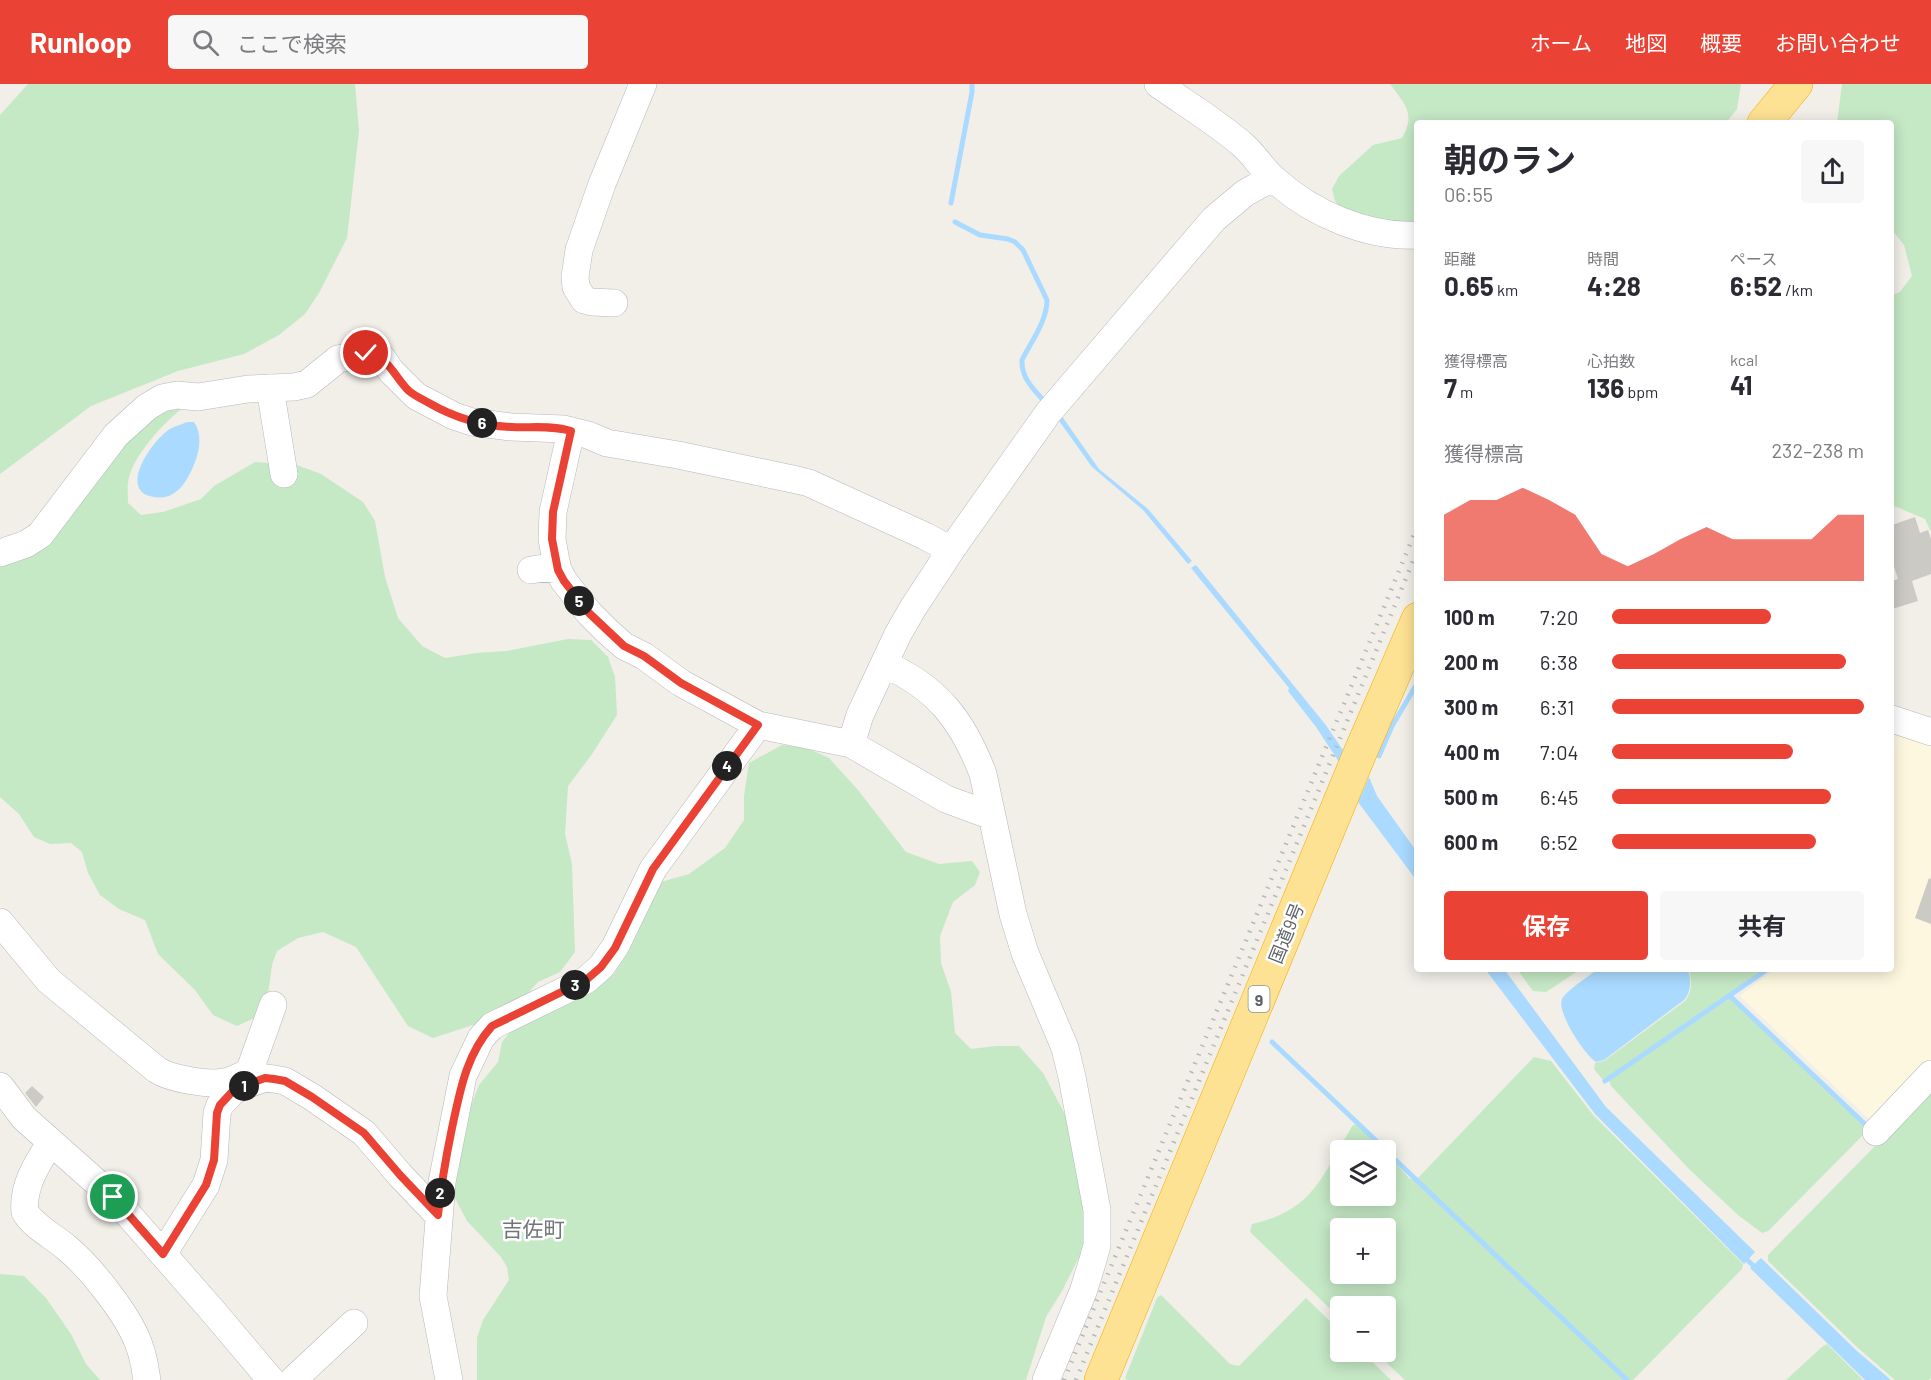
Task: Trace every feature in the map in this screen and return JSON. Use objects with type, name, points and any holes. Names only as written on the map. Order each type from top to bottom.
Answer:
[{"type":"highway","points":[[1766,120],[1796,84]]},
{"type":"highway","name":"国道9号","points":[[1101,1380],[1364,742],[1414,628]]},
{"type":"street","points":[[614,303],[584,300],[576,287],[575,266],[602,184],[643,84]]},
{"type":"street","points":[[1158,84],[1242,144],[1272,178],[1299,199],[1340,220],[1383,234],[1414,235]]},
{"type":"street","points":[[851,744],[860,715],[913,608],[1048,413],[1214,219],[1245,193],[1272,178]]},
{"type":"street","points":[[0,553],[26,544],[40,535],[116,435],[147,407],[162,398],[177,395],[198,397],[248,389],[307,384],[338,359],[373,353],[382,358],[391,371],[416,396],[454,416],[492,425],[571,431],[607,443],[678,455],[809,483],[926,536],[951,550]]},
{"type":"street","points":[[270,388],[284,474]]},
{"type":"street","points":[[571,431],[553,512],[552,539],[558,570],[589,613],[624,646],[644,656],[689,688],[758,725],[851,744],[946,799],[992,816]]},
{"type":"street","points":[[531,570],[544,568],[558,570]]},
{"type":"street","points":[[884,664],[900,671],[940,700],[955,716],[971,744],[983,774],[1013,914],[1025,953],[1065,1048],[1072,1077],[1097,1210],[1097,1236],[1093,1260],[1083,1292],[1046,1380]]},
{"type":"street","points":[[1894,720],[1931,732]]},
{"type":"street","points":[[449,1380],[433,1296],[442,1177],[463,1076],[481,1038],[492,1026],[586,980],[601,967],[615,948],[653,869],[758,725]]},
{"type":"street","points":[[0,922],[49,981],[157,1070],[168,1076],[216,1083],[254,1075],[285,1081],[364,1133],[438,1215]]},
{"type":"street","points":[[163,1254],[206,1185],[214,1160],[217,1113],[220,1105],[232,1092],[254,1075],[273,1005]]},
{"type":"street","points":[[1876,1132],[1931,1074]]},
{"type":"street","points":[[0,1086],[24,1118],[113,1197],[271,1380]]},
{"type":"street","points":[[51,1142],[32,1174],[25,1198],[25,1212],[45,1232],[80,1260],[103,1287],[138,1342],[147,1380]]},
{"type":"street","points":[[292,1380],[354,1323]]},
{"type":"shaded area","points":[[1894,728],[1931,741],[1931,1064],[1874,1124],[1740,996],[1771,972],[1894,972]]},
{"type":"green space","points":[[28,84],[355,84],[359,131],[347,238],[319,293],[305,314],[279,335],[244,354],[178,371],[91,406],[0,474],[0,115]]},
{"type":"green space","points":[[1390,84],[1741,84],[1737,109],[1728,120],[1414,120],[1414,228],[1343,211],[1335,201],[1332,189],[1339,176],[1373,145],[1402,138],[1408,122],[1404,104]]},
{"type":"green space","points":[[1842,84],[1931,84],[1931,532],[1925,519],[1894,506],[1894,294],[1900,292],[1912,276],[1904,245],[1894,232],[1894,120],[1837,120]]},
{"type":"green space","points":[[153,407],[184,407],[150,441],[130,473],[128,503],[141,515],[163,512],[201,499],[214,486],[255,462],[297,465],[321,474],[363,502],[375,521],[385,577],[398,618],[422,646],[445,658],[507,651],[568,639],[591,640],[608,657],[615,677],[617,715],[568,786],[565,834],[572,864],[575,952],[560,972],[538,982],[518,1004],[479,1023],[433,1038],[408,1026],[356,947],[323,932],[298,938],[277,951],[272,965],[268,994],[259,1016],[237,1026],[213,1015],[195,990],[158,954],[145,920],[119,909],[100,895],[88,873],[82,852],[71,843],[50,844],[34,837],[19,814],[0,797],[0,560]]},
{"type":"green space","points":[[782,745],[807,748],[829,758],[858,790],[906,852],[939,864],[972,861],[980,872],[975,885],[953,902],[940,936],[941,963],[951,992],[955,1033],[971,1049],[1019,1046],[1043,1073],[1073,1129],[1087,1203],[1087,1241],[1046,1317],[1026,1380],[477,1380],[477,1338],[483,1320],[509,1280],[507,1267],[501,1257],[467,1221],[455,1198],[450,1175],[464,1124],[479,1085],[498,1062],[502,1042],[514,1027],[586,994],[614,974],[630,949],[661,882],[689,874],[725,848],[744,820],[744,796],[749,763]]},
{"type":"green space","points":[[1519,972],[1576,972],[1546,992],[1533,991]]},
{"type":"green space","points":[[1689,972],[1762,972],[1603,1080],[1594,1069],[1595,1063],[1604,1061],[1685,1001],[1691,986]]},
{"type":"green space","points":[[1730,998],[1863,1124],[1865,1133],[1768,1231],[1762,1233],[1738,1215],[1690,1170],[1611,1086],[1609,1080]]},
{"type":"green space","points":[[1534,1057],[1551,1061],[1594,1116],[1743,1264],[1742,1269],[1633,1380],[1405,1380],[1386,1362],[1396,1362],[1396,1296],[1330,1296],[1330,1308],[1250,1232],[1252,1224],[1290,1210],[1303,1200],[1330,1165],[1330,1206],[1396,1206],[1396,1164],[1410,1179],[1417,1179]]},
{"type":"green space","points":[[1931,1089],[1931,1378],[1929,1380],[1895,1380],[1858,1348],[1768,1261],[1768,1255]]},
{"type":"green space","points":[[1358,1124],[1373,1140],[1344,1140],[1353,1125]]},
{"type":"green space","points":[[0,1274],[24,1276],[46,1298],[71,1334],[86,1364],[100,1380],[0,1380]]},
{"type":"green space","points":[[1161,1295],[1230,1364],[1239,1366],[1306,1298],[1330,1321],[1330,1362],[1372,1362],[1391,1380],[1127,1380],[1125,1378],[1157,1298]]},
{"type":"green space","points":[[1827,1344],[1863,1380],[1786,1380],[1822,1347]]},
{"type":"water","points":[[1059,412],[1099,469],[1148,509],[1192,561],[1188,564],[1143,510],[1092,467],[1057,418]]},
{"type":"water","points":[[187,422],[194,422],[197,426],[199,441],[198,452],[189,476],[180,488],[169,496],[147,495],[138,485],[140,468],[144,459],[166,432]]},
{"type":"water","points":[[1196,565],[1325,724],[1345,753],[1341,765],[1316,727],[1288,691],[1289,688],[1191,568]]},
{"type":"water","points":[[1369,777],[1377,796],[1414,848],[1414,877],[1358,802]]},
{"type":"water","points":[[1487,972],[1506,972],[1606,1107],[1755,1252],[1744,1264],[1595,1114]]},
{"type":"water","points":[[1594,972],[1688,972],[1690,977],[1689,989],[1684,1000],[1604,1060],[1596,1062],[1573,1033],[1561,1005],[1562,999],[1578,983]]},
{"type":"water","points":[[1761,1258],[1857,1351],[1891,1380],[1865,1380],[1750,1268]]},
{"type":"building","points":[[1915,517],[1920,533],[1928,530],[1931,539],[1931,574],[1912,581],[1918,601],[1894,608],[1894,580],[1898,579],[1894,566],[1894,524]]},
{"type":"building","points":[[1929,878],[1931,879],[1931,924],[1915,918]]},
{"type":"building","points":[[32,1086],[44,1097],[36,1107],[25,1093]]},
{"type":"waterway","points":[[951,203],[972,84]]},
{"type":"waterway","points":[[955,222],[980,235],[1008,239],[1023,250],[1047,300],[1044,316],[1022,360],[1022,366],[1032,387],[1044,401]]},
{"type":"waterway","points":[[1379,756],[1392,726],[1414,689]]},
{"type":"waterway","points":[[1605,1081],[1764,972]]},
{"type":"waterway","points":[[1730,996],[1869,1128]]},
{"type":"waterway","points":[[1272,1042],[1375,1140]]},
{"type":"waterway","points":[[1396,1161],[1627,1380]]},
{"type":"waterway","points":[[1743,1256],[1758,1270]]},
{"type":"railway","points":[[1064,1380],[1414,535]]},
{"type":"railway","points":[[1076,1380],[1414,559]]},
{"type":"district","name":"吉佐町","points":[[533,1228]]},
{"type":"route","points":[[113,1197],[163,1254],[206,1185],[211,1173],[217,1113],[220,1105],[232,1092],[265,1078],[285,1081],[356,1126],[438,1215],[442,1177],[463,1076],[481,1038],[492,1026],[586,980],[601,967],[615,948],[653,869],[758,725],[723,708],[681,683],[644,656],[624,646],[589,613],[564,581],[558,570],[552,539],[553,512],[571,431],[492,425],[454,416],[416,396],[408,390],[382,358],[373,353],[366,353]]}]
